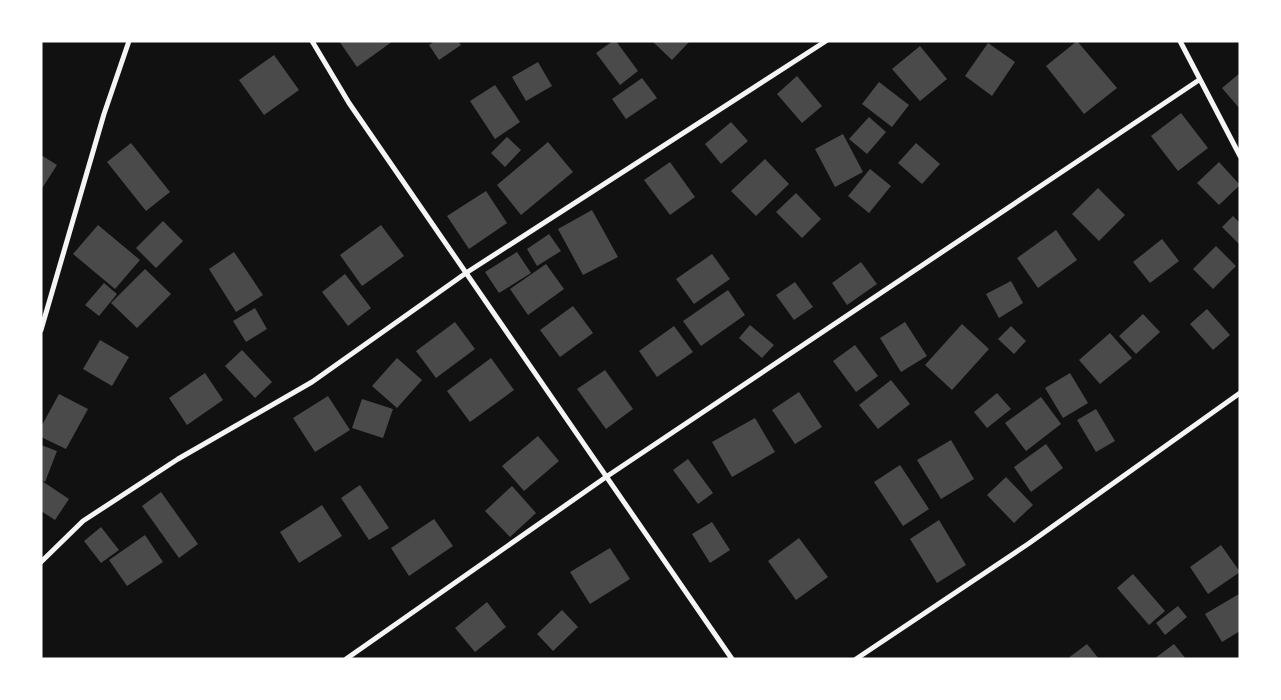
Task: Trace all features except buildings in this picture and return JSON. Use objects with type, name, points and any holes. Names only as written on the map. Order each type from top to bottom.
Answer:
[{"type":"street","points":[[41,330],[104,114],[129,41]]},
{"type":"street","points":[[312,41],[349,103],[732,659]]},
{"type":"street","points":[[41,562],[83,521],[178,459],[312,382],[466,273],[826,41]]},
{"type":"street","points":[[1180,41],[1240,156]]},
{"type":"street","points":[[346,659],[606,477],[1199,80]]},
{"type":"street","points":[[856,659],[1028,544],[1240,393]]}]
